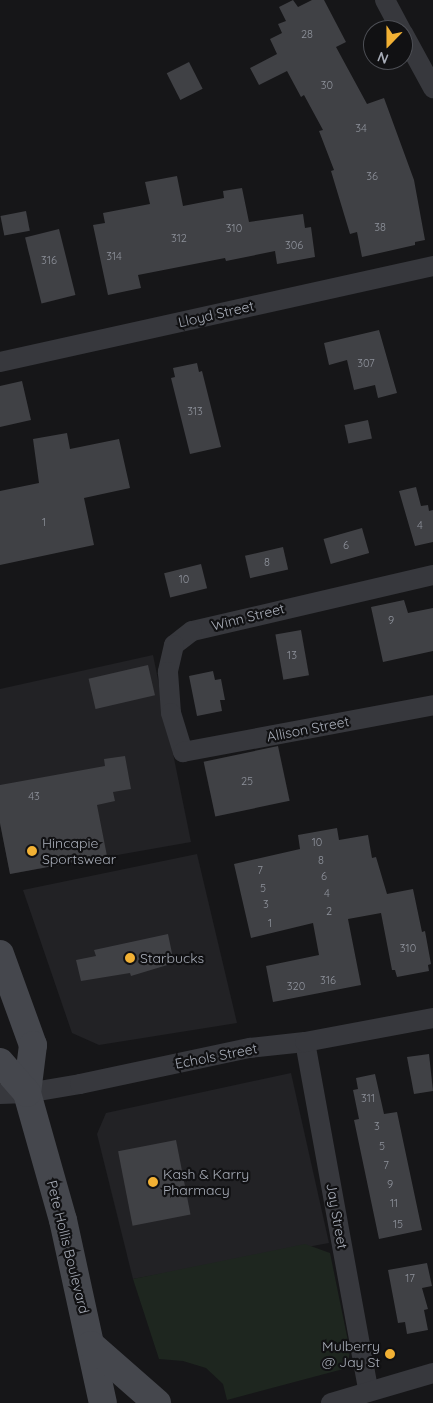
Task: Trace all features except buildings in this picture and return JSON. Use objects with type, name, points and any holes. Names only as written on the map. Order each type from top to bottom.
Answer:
[{"type":"main road","name":"Pete Hollis Boulevard","points":[[0,954],[33,1045],[28,1093],[63,1220],[103,1403]]},
{"type":"main road","name":"Pete Hollis Boulevard","points":[[0,1062],[28,1093]]},
{"type":"main road","points":[[91,1345],[157,1403]]},
{"type":"street","points":[[385,0],[396,20]]},
{"type":"street","points":[[413,51],[433,88]]},
{"type":"street","name":"Lloyd Street","points":[[0,362],[433,266]]},
{"type":"street","name":"Winn Street","points":[[183,752],[171,713],[168,672],[174,645],[192,631],[433,575]]},
{"type":"street","name":"Allison Street","points":[[183,752],[433,705]]},
{"type":"street","name":"Echols Street","points":[[0,1094],[28,1093],[250,1048],[306,1042],[433,1018]]},
{"type":"street","name":"Jay Street","points":[[306,1042],[368,1390]]},
{"type":"street","points":[[330,1403],[368,1390],[433,1373]]},
{"type":"shaded area","points":[[153,655],[191,842],[10,874],[0,824],[0,689]]},
{"type":"shaded area","points":[[197,854],[237,1023],[99,1045],[72,1033],[23,890]]},
{"type":"shaded area","points":[[291,1073],[329,1243],[133,1279],[97,1134],[106,1113]]},
{"type":"shaded area","points":[[305,1244],[330,1253],[350,1351],[347,1368],[227,1400],[223,1384],[206,1368],[183,1361],[159,1359],[133,1279]]},
{"type":"place","name":"Hincapie Sportswear","points":[[32,851]]},
{"type":"place","name":"Starbucks","points":[[130,958]]},
{"type":"place","name":"Kash & Karry Pharmacy","points":[[153,1182]]},
{"type":"place","name":"Mulberry @ Jay St","points":[[390,1354]]}]
